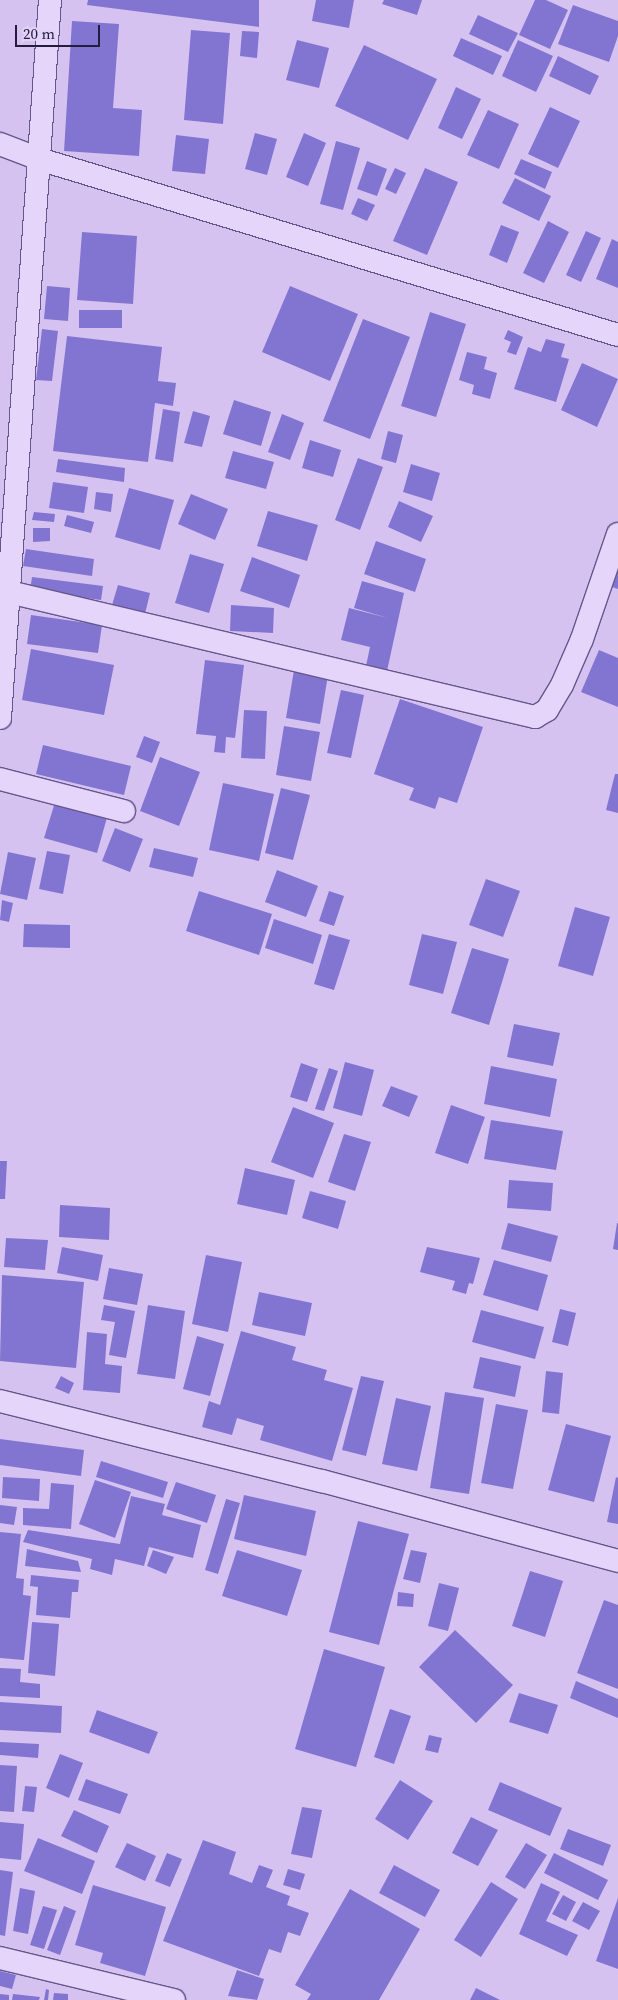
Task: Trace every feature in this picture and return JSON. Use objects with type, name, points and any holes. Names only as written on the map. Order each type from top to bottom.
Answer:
[{"type":"street","points":[[0,718],[50,0]]},
{"type":"street","points":[[0,144],[40,159],[618,335]]},
{"type":"street","points":[[9,592],[535,717],[547,710],[562,685],[582,639],[618,534]]},
{"type":"street","points":[[0,779],[124,811]]},
{"type":"street","points":[[0,1401],[322,1481],[618,1561]]},
{"type":"street","points":[[0,1958],[174,2000]]},
{"type":"building","points":[[88,0],[259,0],[259,27],[87,5]]},
{"type":"building","points":[[316,0],[354,0],[349,28],[312,21]]},
{"type":"building","points":[[384,0],[422,0],[417,15],[382,4]]},
{"type":"building","points":[[535,0],[546,0],[568,10],[550,49],[519,35]]},
{"type":"building","points":[[573,5],[618,21],[618,36],[609,62],[558,44]]},
{"type":"building","points":[[478,15],[518,33],[508,52],[469,34]]},
{"type":"building","points":[[72,21],[119,24],[113,108],[142,110],[139,156],[64,151]]},
{"type":"building","points":[[191,30],[230,33],[223,124],[184,120]]},
{"type":"building","points":[[242,31],[259,32],[257,58],[240,56]]},
{"type":"building","points":[[461,38],[502,56],[493,75],[453,56]]},
{"type":"building","points":[[297,40],[329,48],[319,88],[286,80]]},
{"type":"building","points":[[518,40],[553,56],[536,92],[502,76]]},
{"type":"building","points":[[364,45],[437,79],[408,140],[335,106]]},
{"type":"building","points":[[558,56],[599,76],[590,95],[549,76]]},
{"type":"building","points":[[456,87],[481,99],[462,139],[438,128]]},
{"type":"building","points":[[550,107],[580,121],[558,168],[528,154]]},
{"type":"building","points":[[488,110],[519,124],[499,169],[467,155]]},
{"type":"building","points":[[255,133],[277,139],[267,175],[245,169]]},
{"type":"building","points":[[304,133],[326,143],[308,186],[286,177]]},
{"type":"building","points":[[176,135],[209,139],[205,174],[172,171]]},
{"type":"building","points":[[336,141],[360,148],[343,210],[320,204]]},
{"type":"building","points":[[521,159],[552,172],[545,189],[514,174]]},
{"type":"building","points":[[367,161],[387,169],[377,196],[357,189]]},
{"type":"building","points":[[395,168],[406,173],[396,194],[385,189]]},
{"type":"building","points":[[425,168],[458,182],[427,255],[393,241]]},
{"type":"building","points":[[515,178],[551,196],[539,221],[502,203]]},
{"type":"building","points":[[358,198],[375,205],[367,221],[351,214]]},
{"type":"building","points":[[548,221],[569,232],[544,283],[523,273]]},
{"type":"building","points":[[501,225],[519,232],[507,263],[489,255]]},
{"type":"building","points":[[586,231],[601,238],[581,282],[566,275]]},
{"type":"building","points":[[82,232],[137,236],[133,304],[77,300]]},
{"type":"building","points":[[612,239],[618,242],[618,288],[596,279]]},
{"type":"building","points":[[47,286],[70,288],[68,321],[44,319]]},
{"type":"building","points":[[290,286],[358,314],[330,381],[262,352]]},
{"type":"building","points":[[79,310],[122,310],[122,328],[79,328]]},
{"type":"building","points":[[430,312],[466,324],[436,417],[401,406]]},
{"type":"building","points":[[363,319],[410,337],[370,439],[323,421]]},
{"type":"building","points":[[42,329],[58,331],[52,381],[36,380]]},
{"type":"building","points":[[508,330],[523,337],[516,355],[507,352],[511,342],[504,339]]},
{"type":"building","points":[[67,336],[162,347],[158,381],[176,383],[173,406],[155,403],[148,462],[53,451]]},
{"type":"building","points":[[546,339],[565,344],[561,357],[569,359],[556,402],[514,389],[528,347],[541,352]]},
{"type":"building","points":[[467,352],[487,357],[484,369],[497,373],[490,399],[472,394],[474,385],[459,380]]},
{"type":"building","points":[[582,363],[618,379],[597,427],[561,410]]},
{"type":"building","points":[[234,400],[271,412],[261,446],[223,434]]},
{"type":"building","points":[[163,409],[180,412],[173,462],[155,459]]},
{"type":"building","points":[[193,411],[210,416],[202,447],[184,443]]},
{"type":"building","points":[[282,414],[304,423],[290,460],[268,452]]},
{"type":"building","points":[[388,431],[403,435],[396,463],[381,459]]},
{"type":"building","points":[[310,440],[341,450],[333,477],[302,468]]},
{"type":"building","points":[[233,451],[274,462],[266,489],[225,478]]},
{"type":"building","points":[[358,458],[383,467],[360,530],[335,520]]},
{"type":"building","points":[[58,459],[125,468],[124,482],[56,472]]},
{"type":"building","points":[[411,464],[440,473],[432,501],[403,492]]},
{"type":"building","points":[[53,482],[88,487],[84,513],[49,508]]},
{"type":"building","points":[[129,488],[174,500],[160,550],[115,537]]},
{"type":"building","points":[[96,492],[113,494],[111,512],[94,509]]},
{"type":"building","points":[[191,494],[228,509],[215,540],[178,524]]},
{"type":"building","points":[[399,501],[433,516],[421,542],[388,527]]},
{"type":"building","points":[[268,511],[318,525],[307,561],[257,546]]},
{"type":"building","points":[[34,512],[55,514],[54,522],[32,520]]},
{"type":"building","points":[[67,515],[94,522],[91,533],[64,526]]},
{"type":"building","points":[[33,528],[50,528],[50,541],[33,542]]},
{"type":"building","points":[[376,541],[426,559],[415,592],[364,574]]},
{"type":"building","points":[[26,549],[94,559],[92,576],[23,566]]},
{"type":"building","points":[[190,554],[224,564],[209,613],[175,603]]},
{"type":"building","points":[[252,557],[300,575],[289,608],[240,591]]},
{"type":"building","points":[[618,570],[618,589],[612,587]]},
{"type":"building","points":[[32,577],[103,586],[101,600],[30,591]]},
{"type":"building","points":[[362,581],[404,593],[387,671],[366,666],[370,647],[341,640],[349,608],[388,618],[354,608]]},
{"type":"building","points":[[118,585],[150,593],[145,614],[112,605]]},
{"type":"building","points":[[231,605],[274,608],[273,633],[230,631]]},
{"type":"building","points":[[31,615],[102,625],[98,653],[27,644]]},
{"type":"building","points":[[31,649],[114,665],[104,715],[22,700]]},
{"type":"building","points":[[599,650],[618,658],[618,707],[581,692]]},
{"type":"building","points":[[205,660],[244,665],[235,738],[226,737],[225,753],[214,752],[216,736],[196,734]]},
{"type":"building","points":[[294,670],[328,675],[320,724],[286,718]]},
{"type":"building","points":[[341,690],[364,695],[351,758],[327,753]]},
{"type":"building","points":[[400,699],[483,727],[457,803],[439,797],[435,809],[409,800],[414,788],[374,774]]},
{"type":"building","points":[[244,710],[267,711],[265,759],[241,758]]},
{"type":"building","points":[[284,726],[320,732],[311,781],[276,775]]},
{"type":"building","points":[[144,736],[160,742],[152,763],[136,757]]},
{"type":"building","points":[[43,745],[131,766],[124,795],[36,774]]},
{"type":"building","points":[[160,757],[200,772],[179,826],[140,811]]},
{"type":"building","points":[[615,774],[618,774],[618,813],[606,810]]},
{"type":"building","points":[[223,783],[274,794],[259,861],[209,850]]},
{"type":"building","points":[[281,788],[310,795],[293,860],[265,853]]},
{"type":"building","points":[[56,799],[108,814],[97,853],[44,838]]},
{"type":"building","points":[[115,828],[143,839],[130,872],[102,861]]},
{"type":"building","points":[[154,848],[198,858],[193,877],[149,867]]},
{"type":"building","points":[[47,851],[70,855],[63,894],[39,889]]},
{"type":"building","points":[[8,852],[36,858],[27,900],[0,894]]},
{"type":"building","points":[[277,870],[318,886],[306,917],[265,902]]},
{"type":"building","points":[[486,879],[520,891],[503,937],[469,925]]},
{"type":"building","points":[[199,891],[272,914],[259,955],[186,931]]},
{"type":"building","points":[[329,891],[344,896],[334,926],[319,921]]},
{"type":"building","points":[[2,900],[13,903],[9,922],[0,920]]},
{"type":"building","points":[[575,907],[610,917],[593,976],[558,966]]},
{"type":"building","points":[[274,919],[322,935],[313,964],[265,948]]},
{"type":"building","points":[[24,924],[70,925],[70,948],[23,947]]},
{"type":"building","points":[[329,934],[350,940],[334,990],[314,984]]},
{"type":"building","points":[[422,934],[457,942],[443,994],[409,985]]},
{"type":"building","points":[[472,948],[509,959],[489,1025],[451,1013]]},
{"type":"building","points":[[514,1024],[560,1033],[553,1066],[507,1057]]},
{"type":"building","points":[[345,1062],[374,1070],[362,1116],[333,1108]]},
{"type":"building","points":[[301,1063],[318,1069],[307,1102],[290,1097]]},
{"type":"building","points":[[491,1066],[557,1079],[550,1117],[484,1104]]},
{"type":"building","points":[[329,1068],[338,1071],[324,1111],[315,1109]]},
{"type":"building","points":[[391,1086],[418,1096],[409,1117],[382,1106]]},
{"type":"building","points":[[451,1105],[485,1117],[468,1164],[435,1153]]},
{"type":"building","points":[[293,1107],[334,1123],[313,1178],[271,1162]]},
{"type":"building","points":[[491,1120],[563,1131],[556,1170],[484,1159]]},
{"type":"building","points":[[344,1134],[371,1142],[355,1191],[328,1182]]},
{"type":"building","points":[[0,1161],[7,1161],[5,1199],[0,1199]]},
{"type":"building","points":[[245,1168],[295,1180],[287,1215],[237,1204]]},
{"type":"building","points":[[509,1180],[553,1183],[551,1211],[507,1208]]},
{"type":"building","points":[[310,1191],[346,1201],[338,1229],[302,1218]]},
{"type":"building","points":[[60,1205],[110,1208],[109,1240],[59,1237]]},
{"type":"building","points":[[508,1223],[558,1236],[551,1262],[501,1249]]},
{"type":"building","points":[[618,1223],[618,1250],[613,1249]]},
{"type":"building","points":[[6,1238],[48,1240],[45,1270],[4,1267]]},
{"type":"building","points":[[62,1247],[103,1255],[98,1281],[57,1273]]},
{"type":"building","points":[[427,1247],[480,1258],[473,1284],[469,1283],[466,1294],[452,1290],[455,1281],[420,1272]]},
{"type":"building","points":[[206,1255],[242,1262],[228,1332],[192,1324]]},
{"type":"building","points":[[494,1260],[548,1275],[538,1311],[483,1295]]},
{"type":"building","points":[[109,1268],[143,1274],[137,1305],[103,1299]]},
{"type":"building","points":[[2,1275],[84,1282],[76,1368],[0,1361]]},
{"type":"building","points":[[259,1292],[312,1303],[305,1336],[252,1325]]},
{"type":"building","points":[[104,1305],[135,1311],[126,1358],[109,1355],[115,1322],[101,1320]]},
{"type":"building","points":[[148,1305],[185,1311],[175,1379],[137,1374]]},
{"type":"building","points":[[560,1309],[576,1313],[568,1346],[552,1342]]},
{"type":"building","points":[[481,1310],[544,1327],[535,1359],[472,1342]]},
{"type":"building","points":[[241,1331],[296,1347],[292,1360],[327,1370],[324,1380],[353,1388],[332,1461],[260,1440],[264,1426],[237,1418],[232,1435],[202,1427],[209,1401],[220,1405]]},
{"type":"building","points":[[87,1332],[107,1334],[105,1364],[122,1366],[120,1393],[83,1390]]},
{"type":"building","points":[[197,1336],[224,1344],[210,1396],[183,1389]]},
{"type":"building","points":[[480,1357],[521,1366],[515,1397],[473,1388]]},
{"type":"building","points":[[546,1371],[563,1373],[559,1414],[542,1412]]},
{"type":"building","points":[[61,1376],[74,1383],[69,1394],[55,1388]]},
{"type":"building","points":[[361,1376],[384,1381],[366,1456],[342,1450]]},
{"type":"building","points":[[445,1392],[484,1398],[469,1494],[430,1488]]},
{"type":"building","points":[[396,1398],[431,1406],[417,1471],[382,1464]]},
{"type":"building","points":[[496,1404],[528,1410],[513,1489],[481,1483]]},
{"type":"building","points":[[566,1424],[611,1436],[594,1502],[548,1490]]},
{"type":"building","points":[[0,1439],[84,1450],[81,1476],[0,1465]]},
{"type":"building","points":[[101,1461],[168,1482],[163,1498],[96,1477]]},
{"type":"building","points":[[3,1477],[40,1479],[39,1501],[2,1498]]},
{"type":"building","points":[[616,1477],[618,1478],[618,1524],[607,1522]]},
{"type":"building","points":[[95,1480],[131,1492],[115,1538],[79,1524]]},
{"type":"building","points":[[176,1482],[216,1495],[207,1523],[166,1509]]},
{"type":"building","points":[[51,1483],[74,1485],[71,1529],[23,1525],[23,1508],[49,1509]]},
{"type":"building","points":[[244,1495],[316,1511],[306,1556],[234,1539]]},
{"type":"building","points":[[131,1496],[165,1504],[162,1515],[201,1525],[193,1558],[149,1547],[144,1566],[115,1559],[112,1575],[90,1569],[92,1559],[23,1542],[28,1530],[120,1544]]},
{"type":"building","points":[[226,1499],[240,1503],[218,1574],[205,1570]]},
{"type":"building","points":[[0,1505],[17,1507],[14,1525],[0,1523]]},
{"type":"building","points":[[358,1521],[409,1534],[379,1645],[329,1632]]},
{"type":"building","points":[[0,1532],[21,1534],[16,1578],[24,1579],[23,1595],[31,1596],[24,1660],[0,1658]]},
{"type":"building","points":[[27,1549],[78,1561],[81,1572],[25,1566]]},
{"type":"building","points":[[153,1550],[174,1557],[166,1574],[147,1566]]},
{"type":"building","points":[[237,1550],[302,1570],[287,1616],[222,1596]]},
{"type":"building","points":[[411,1550],[427,1553],[420,1583],[403,1579]]},
{"type":"building","points":[[530,1571],[563,1581],[545,1637],[512,1626]]},
{"type":"building","points":[[31,1575],[79,1580],[78,1592],[72,1592],[70,1618],[36,1615],[38,1587],[30,1586]]},
{"type":"building","points":[[439,1583],[459,1588],[448,1631],[428,1626]]},
{"type":"building","points":[[398,1592],[414,1594],[413,1607],[397,1606]]},
{"type":"building","points":[[604,1600],[618,1605],[618,1689],[577,1673]]},
{"type":"building","points":[[32,1622],[59,1624],[55,1676],[28,1673]]},
{"type":"building","points":[[455,1630],[513,1685],[476,1723],[419,1667]]},
{"type":"building","points":[[324,1649],[385,1667],[356,1767],[295,1749]]},
{"type":"building","points":[[0,1668],[21,1669],[20,1682],[40,1684],[40,1698],[0,1696]]},
{"type":"building","points":[[576,1681],[618,1699],[618,1718],[570,1698]]},
{"type":"building","points":[[519,1693],[558,1705],[548,1734],[509,1722]]},
{"type":"building","points":[[0,1702],[62,1706],[61,1733],[0,1730]]},
{"type":"building","points":[[390,1709],[411,1716],[394,1764],[374,1757]]},
{"type":"building","points":[[97,1710],[158,1732],[149,1754],[89,1732]]},
{"type":"building","points":[[429,1735],[442,1738],[438,1753],[425,1750]]},
{"type":"building","points":[[0,1742],[39,1744],[38,1758],[0,1755]]},
{"type":"building","points":[[60,1754],[83,1763],[69,1798],[46,1788]]},
{"type":"building","points":[[0,1765],[17,1766],[14,1812],[0,1811]]},
{"type":"building","points":[[86,1779],[128,1794],[120,1814],[78,1800]]},
{"type":"building","points":[[400,1780],[433,1801],[408,1840],[375,1819]]},
{"type":"building","points":[[500,1782],[562,1808],[550,1836],[488,1810]]},
{"type":"building","points":[[25,1786],[37,1787],[34,1812],[22,1811]]},
{"type":"building","points":[[302,1807],[322,1810],[312,1858],[291,1854]]},
{"type":"building","points":[[74,1810],[109,1826],[97,1853],[61,1836]]},
{"type":"building","points":[[471,1817],[498,1830],[478,1866],[452,1853]]},
{"type":"building","points":[[0,1822],[24,1824],[21,1860],[0,1858]]},
{"type":"building","points":[[568,1829],[611,1845],[603,1866],[560,1849]]},
{"type":"building","points":[[38,1838],[95,1861],[82,1894],[24,1871]]},
{"type":"building","points":[[203,1840],[236,1852],[229,1874],[252,1883],[259,1865],[273,1870],[266,1887],[290,1896],[287,1905],[309,1913],[300,1936],[288,1932],[281,1953],[269,1949],[259,1976],[163,1941]]},
{"type":"building","points":[[127,1843],[156,1856],[145,1881],[115,1867]]},
{"type":"building","points":[[526,1843],[547,1855],[525,1889],[505,1877]]},
{"type":"building","points":[[167,1853],[182,1859],[170,1887],[155,1881]]},
{"type":"building","points":[[554,1853],[608,1880],[598,1900],[544,1873]]},
{"type":"building","points":[[394,1865],[440,1890],[425,1917],[379,1893]]},
{"type":"building","points":[[288,1869],[305,1874],[300,1890],[283,1885]]},
{"type":"building","points":[[0,1870],[13,1872],[5,1936],[0,1935]]},
{"type":"building","points":[[491,1882],[518,1899],[481,1957],[454,1940]]},
{"type":"building","points":[[541,1883],[560,1892],[546,1921],[578,1935],[567,1956],[519,1934]]},
{"type":"building","points":[[93,1885],[166,1907],[145,1976],[100,1963],[103,1953],[75,1945]]},
{"type":"building","points":[[20,1888],[35,1891],[28,1934],[13,1931]]},
{"type":"building","points":[[350,1889],[420,1929],[379,2000],[307,2000],[311,1994],[295,1985]]},
{"type":"building","points":[[563,1895],[576,1902],[566,1921],[552,1914]]},
{"type":"building","points":[[618,1898],[618,1969],[596,1961]]},
{"type":"building","points":[[583,1902],[600,1911],[589,1930],[572,1921]]},
{"type":"building","points":[[43,1906],[57,1910],[44,1949],[30,1945]]},
{"type":"building","points":[[64,1906],[76,1911],[60,1955],[47,1950]]},
{"type":"building","points":[[237,1970],[264,1979],[257,2000],[228,1996]]},
{"type":"building","points":[[0,1971],[16,1975],[12,1989],[0,1986]]},
{"type":"building","points":[[476,1988],[500,2000],[470,2000]]},
{"type":"building","points":[[46,1989],[49,1990],[48,2000],[44,2000]]},
{"type":"building","points":[[54,1993],[68,1994],[68,2000],[53,2000]]},
{"type":"building","points":[[0,1994],[9,1995],[9,2000],[0,2000]]},
{"type":"building","points":[[13,1994],[40,1997],[39,2000],[12,2000]]}]
